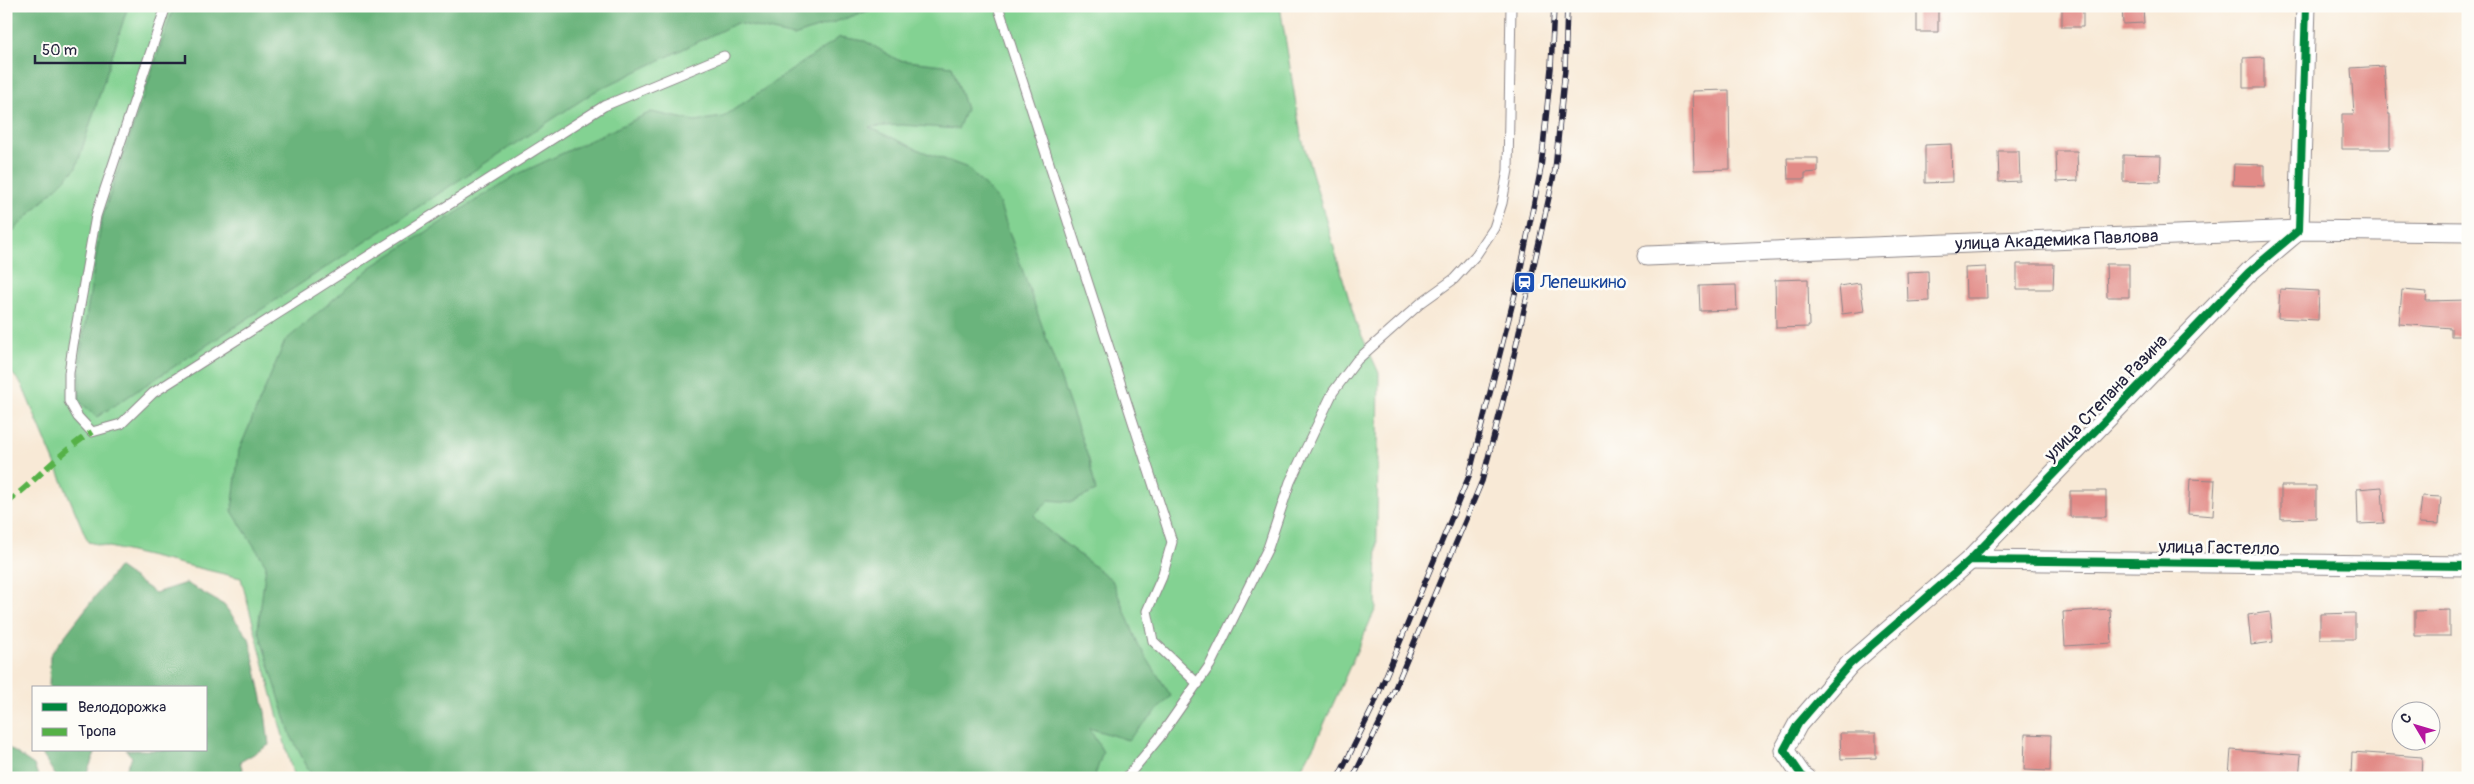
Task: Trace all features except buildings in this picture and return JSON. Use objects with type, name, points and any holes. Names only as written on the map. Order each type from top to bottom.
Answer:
[{"type":"street","points":[[2299,230],[2306,6]]},
{"type":"street","name":"улица Академика Павлова","points":[[1647,256],[2299,230],[2468,232]]},
{"type":"street","name":"улица Степана Разина","points":[[1806,778],[1802,776],[1784,750],[1798,724],[1850,664],[1970,560],[2249,272],[2299,230]]},
{"type":"street","name":"улица Гастелло","points":[[1970,560],[2468,566]]},
{"type":"lane","points":[[166,6],[96,216],[76,326],[69,373],[69,401],[78,417],[92,432],[121,424],[153,394],[604,106],[724,56]]},
{"type":"lane","points":[[998,6],[1172,542],[1162,577],[1147,611],[1153,641],[1198,684]]},
{"type":"lane","points":[[1126,778],[1159,738],[1210,665],[1268,548],[1290,482],[1333,392],[1357,360],[1422,302],[1454,280],[1476,255],[1494,228],[1502,203],[1508,170],[1511,6]]},
{"type":"green space","points":[[6,6],[1280,6],[1301,135],[1356,323],[1379,373],[1376,608],[1316,742],[1296,778],[294,778],[241,578],[88,542],[22,385],[6,366]]},
{"type":"green space","points":[[6,6],[128,6],[76,168],[6,238]]},
{"type":"green space","points":[[174,6],[882,6],[794,36],[737,23],[594,92],[97,417],[79,401],[81,350],[102,218]]},
{"type":"green space","points":[[840,37],[865,41],[898,60],[952,66],[966,109],[958,129],[902,125],[869,127],[919,150],[968,168],[998,200],[1089,460],[1096,491],[1072,502],[1049,500],[1034,515],[1046,529],[1112,580],[1139,646],[1171,696],[1128,740],[1089,728],[1103,752],[1094,778],[313,778],[291,736],[258,629],[266,565],[232,511],[239,450],[285,341],[371,267],[516,175],[651,112],[695,121],[723,117]]},
{"type":"green space","points":[[118,567],[155,593],[186,583],[224,605],[249,638],[265,712],[269,745],[240,762],[245,778],[122,778],[132,757],[128,752],[208,752],[208,686],[49,686],[50,655]]},
{"type":"green space","points":[[6,746],[34,765],[39,778],[6,778]]},
{"type":"green space","points":[[44,752],[95,752],[85,778],[57,778],[42,754]]},
{"type":"railway","points":[[1338,778],[1373,707],[1469,476],[1518,282],[1541,168],[1551,68],[1554,6]]},
{"type":"railway","points":[[1353,778],[1385,712],[1482,481],[1508,382],[1555,170],[1565,69],[1567,6]]},
{"type":"marked path","points":[[6,504],[69,448],[92,432]]},
{"type":"cycle path","points":[[1806,778],[1802,776],[1784,750],[1798,724],[1850,664],[1970,560],[2249,272],[2299,230],[2306,6]]},
{"type":"cycle path","points":[[1970,560],[2468,566]]},
{"type":"place","name":"Лепешкино","points":[[1524,282]]}]
